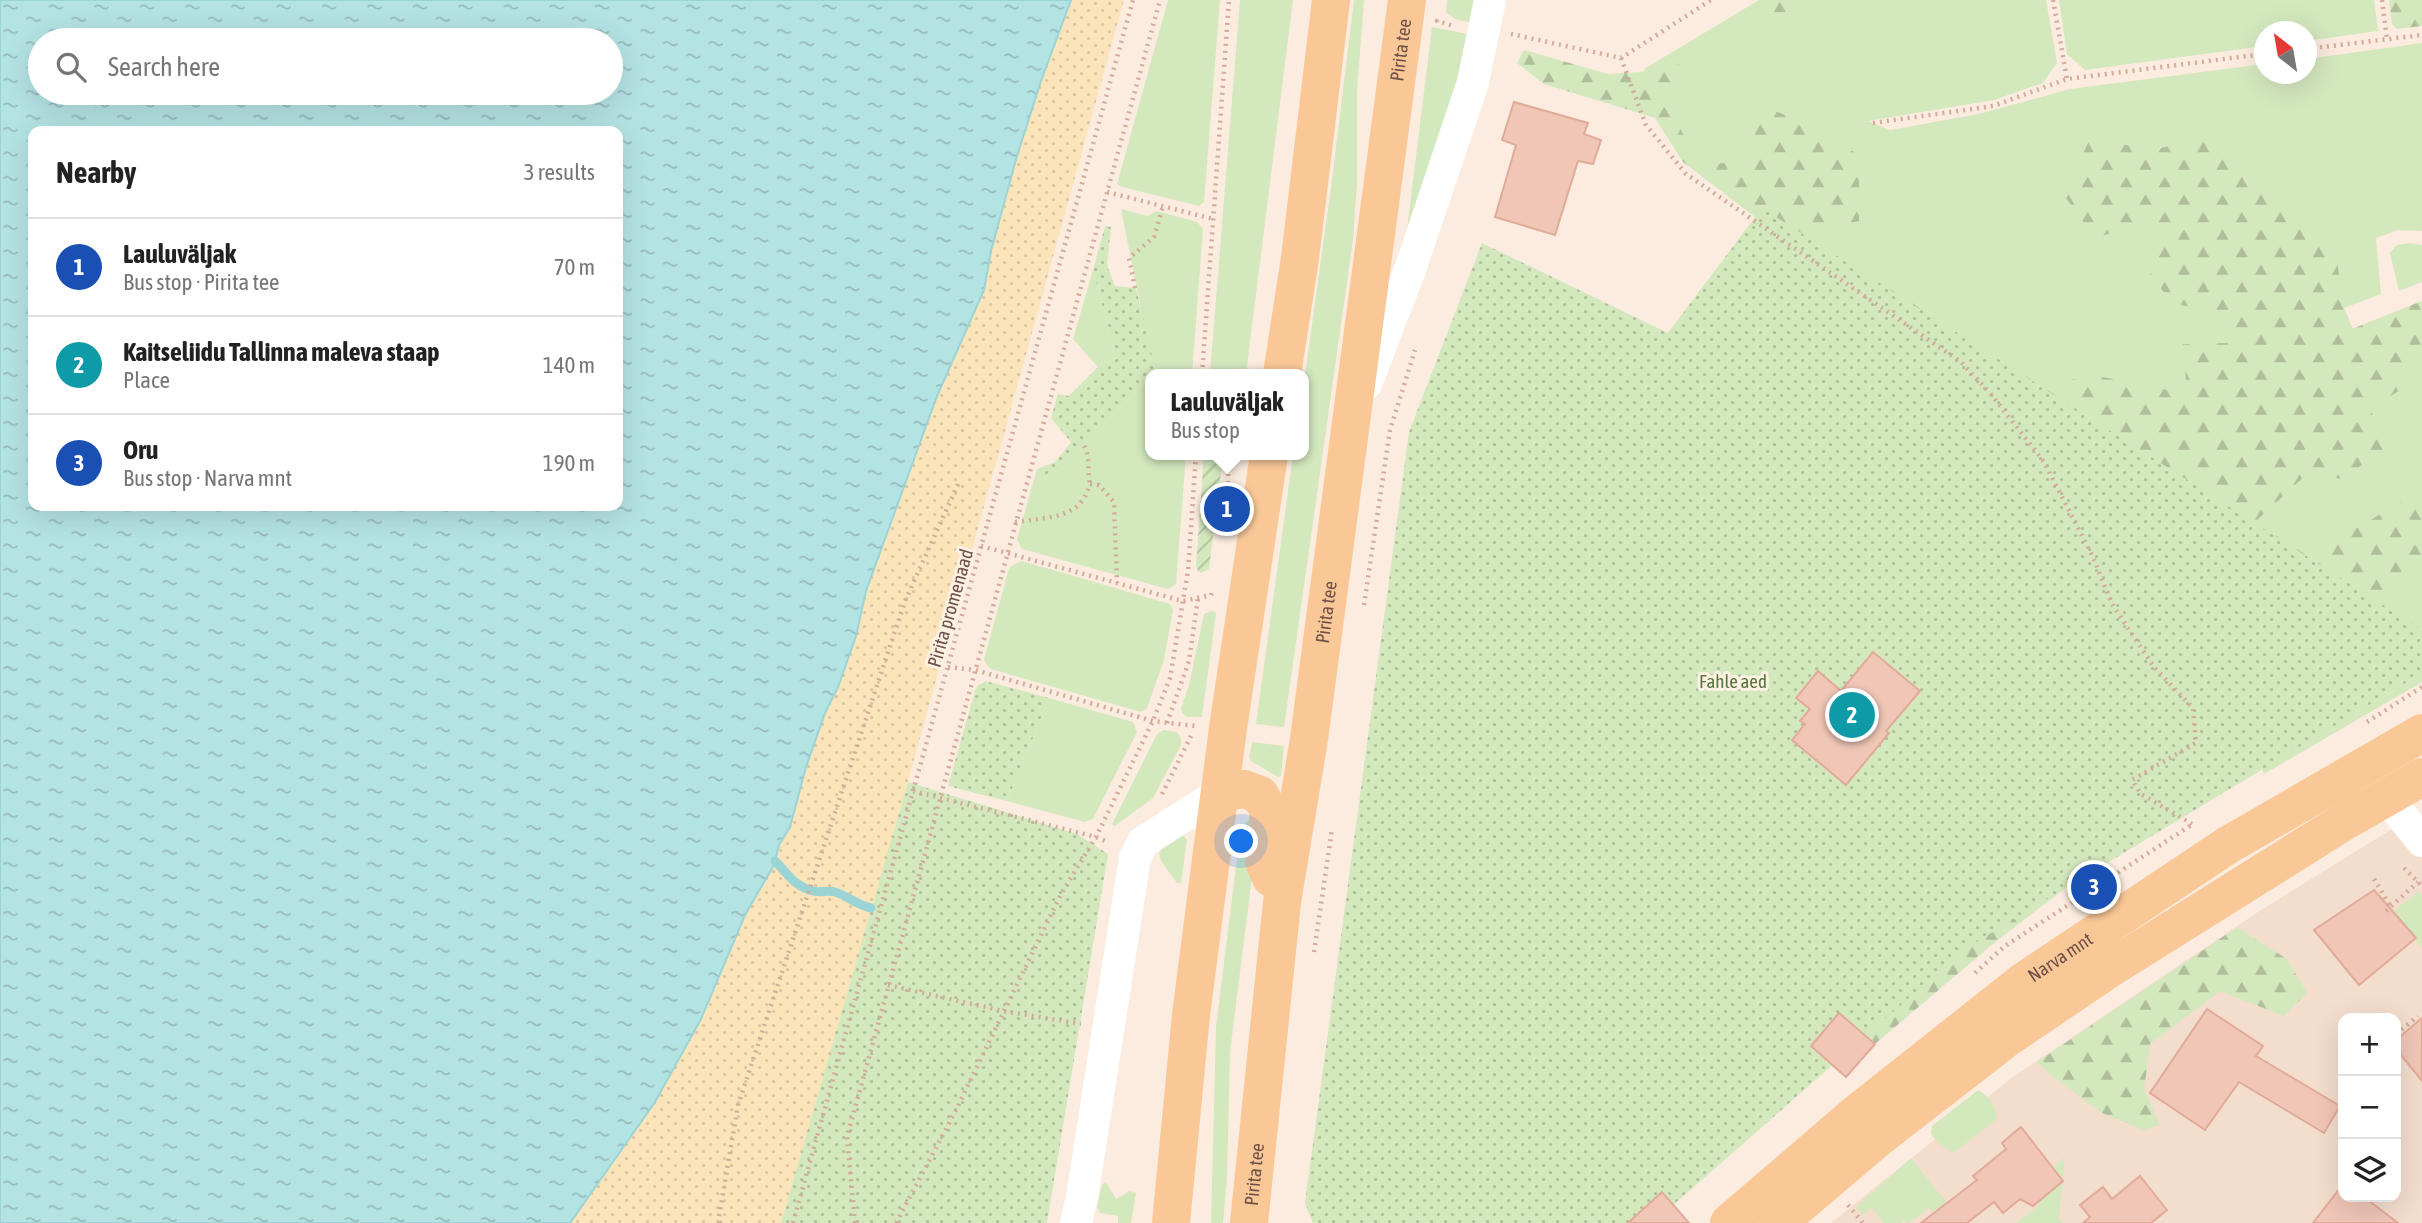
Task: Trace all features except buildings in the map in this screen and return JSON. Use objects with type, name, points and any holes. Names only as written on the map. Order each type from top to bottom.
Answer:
[{"type":"main road","points":[[1283,369],[1300,258],[1331,0]]},
{"type":"main road","name":"Pirita tee","points":[[1249,1223],[1282,902],[1309,739],[1407,0]]},
{"type":"main road","points":[[1171,1223],[1191,1015],[1268,460]]},
{"type":"main road","name":"Narva mnt","points":[[1729,1223],[1856,1114],[2024,981],[2228,845],[2422,733]]},
{"type":"main road","name":"Narva mnt","points":[[1778,1223],[1878,1138],[2007,1038],[2109,969],[2422,777]]},
{"type":"main road","points":[[1220,793],[1244,789],[1260,794],[1269,811],[1264,862],[1282,902]]},
{"type":"street","points":[[1354,414],[1410,267],[1473,82],[1490,0]]},
{"type":"street","points":[[2366,764],[2386,797],[2422,841]]},
{"type":"street","points":[[1076,1223],[1135,858],[1143,842],[1220,793]]},
{"type":"path","name":"Pirita promenaad","points":[[793,1223],[1133,0]]},
{"type":"path","points":[[855,1223],[847,1138],[1015,522],[1041,442],[1055,379],[1160,0]]},
{"type":"path","points":[[1202,369],[1229,0]]},
{"type":"path","points":[[1510,47],[1514,34],[1621,58],[1712,0]]},
{"type":"path","points":[[2053,0],[2067,79]]},
{"type":"path","points":[[2382,0],[2387,39]]},
{"type":"path","points":[[2317,48],[2422,35]]},
{"type":"path","points":[[1873,123],[1993,106],[2067,79],[2254,55]]},
{"type":"path","points":[[1621,58],[1646,125],[1686,174],[1961,362],[1990,393],[2044,462],[2092,555],[2112,604],[2154,667],[2193,708],[2196,743],[2132,780],[2141,794],[2192,824]]},
{"type":"path","points":[[1107,192],[1213,219]]},
{"type":"path","points":[[1135,288],[1129,258],[1154,237],[1163,206]]},
{"type":"path","points":[[1364,608],[1390,430],[1419,337]]},
{"type":"path","points":[[1055,379],[1062,381]]},
{"type":"path","points":[[1015,522],[1070,513],[1087,498],[1090,484],[1087,471],[1088,453],[1084,446]]},
{"type":"path","points":[[896,1223],[956,1110],[1061,894],[1096,837],[1153,721],[1170,678],[1188,571],[1196,460]]},
{"type":"path","points":[[1228,496],[1229,460]]},
{"type":"path","points":[[720,1223],[738,1105],[905,601],[960,480]]},
{"type":"path","points":[[1090,484],[1099,485],[1114,502],[1117,583]]},
{"type":"path","points":[[981,546],[1183,601],[1211,595],[1214,582]]},
{"type":"path","points":[[1167,723],[1189,661],[1198,598]]},
{"type":"path","points":[[948,667],[975,670],[1153,721],[1196,726],[1157,803]]},
{"type":"path","points":[[913,791],[1096,837],[1112,844],[1117,838]]},
{"type":"path","points":[[1312,963],[1332,827]]},
{"type":"path","points":[[2374,879],[2388,909],[2418,882]]},
{"type":"path","points":[[888,985],[1003,1011],[1089,1025]]},
{"type":"path","points":[[2401,1030],[2420,1016]]},
{"type":"path","points":[[1841,1196],[1863,1223]]},
{"type":"shaded area","points":[[2405,821],[2422,841],[2422,1223],[1831,1223],[2010,1079],[2261,910]]},
{"type":"green space","points":[[1168,0],[1220,0],[1204,202],[1199,206],[1117,184]]},
{"type":"green space","points":[[1240,0],[1293,0],[1247,369],[1210,369]]},
{"type":"green space","points":[[1354,0],[1364,0],[1357,91],[1357,185],[1353,240],[1284,727],[1256,724],[1292,460],[1309,460],[1309,369],[1306,369]]},
{"type":"green space","points":[[1447,0],[1482,0],[1476,24],[1455,19],[1446,12]]},
{"type":"green space","points":[[1759,0],[2046,0],[2057,63],[2043,83],[1994,100],[1868,121],[1890,130],[1979,114],[2070,89],[2254,65],[2254,84],[2317,84],[2317,58],[2422,43],[2422,231],[2398,230],[2376,238],[2381,294],[2344,308],[2353,329],[2422,301],[2422,630],[1697,166],[1644,69]]},
{"type":"green space","points":[[1762,0],[1813,0],[1805,11],[1767,13]]},
{"type":"green space","points":[[2059,0],[2374,0],[2378,31],[2317,40],[2317,21],[2254,21],[2254,47],[2085,70],[2067,54]]},
{"type":"green space","points":[[2389,0],[2422,0],[2422,26],[2397,29],[2392,24]]},
{"type":"green space","points":[[1432,27],[1473,35],[1406,238]]},
{"type":"green space","name":"Fahle aed","points":[[1524,50],[1608,74],[1642,72],[1675,54],[1683,78],[1667,100],[1698,166],[1751,160],[1758,105],[1810,124],[1859,155],[1859,221],[1804,234],[2052,393],[2083,373],[2187,394],[2183,344],[2230,343],[2227,313],[2175,304],[2150,277],[2156,219],[2095,238],[2063,194],[2091,137],[2149,150],[2214,138],[2336,250],[2343,308],[2352,329],[2422,301],[2422,354],[2401,390],[2370,407],[2384,450],[2341,479],[2309,472],[2255,522],[2309,557],[2414,494],[2422,495],[2422,572],[2373,598],[2422,630],[2422,673],[2119,847],[1994,943],[1875,1044],[1313,1223],[1305,1203],[1335,1161],[1668,333],[1758,214],[1755,217],[1683,162],[1655,118],[1544,84],[1517,63]]},
{"type":"green space","name":"Fahle aed","points":[[1762,208],[2422,630],[2422,673],[1963,950],[1653,1223],[1313,1223],[1305,1203],[1409,432],[1482,243],[1668,333]]},
{"type":"green space","points":[[1121,209],[1147,216],[1157,211],[1197,222],[1203,229],[1192,369],[1153,369]]},
{"type":"green space","points":[[1105,226],[1111,227],[1107,265],[1115,286],[1136,288],[1155,369],[1145,369],[1145,383],[1061,470],[1034,479],[1037,469],[1055,462],[1071,442],[1051,418],[1058,394],[1069,396],[1114,351],[1093,270]]},
{"type":"green space","points":[[2397,245],[2422,245],[2422,282],[2399,291],[2390,253]]},
{"type":"green space","points":[[1093,270],[1114,351],[1098,367],[1073,339]]},
{"type":"green space","points":[[1145,383],[1145,460],[1186,460],[1176,584],[1168,589],[1022,549],[1017,539],[1034,479],[1061,470]]},
{"type":"green space","points":[[1204,460],[1222,460],[1209,569],[1201,573],[1196,566]]},
{"type":"green space","points":[[1022,561],[1170,604],[1173,610],[1164,660],[1147,708],[1141,712],[995,670],[987,665],[984,659],[1009,569]]},
{"type":"green space","points":[[1212,611],[1216,613],[1202,717],[1187,717],[1181,708],[1189,685],[1204,614]]},
{"type":"green space","points":[[2422,673],[2422,682],[2264,774],[2262,769]]},
{"type":"green space","points":[[986,681],[1049,698],[1007,801],[948,786],[975,691],[977,686]]},
{"type":"green space","points":[[1049,698],[1133,722],[1137,732],[1093,819],[1085,822],[1007,801]]},
{"type":"green space","points":[[1163,730],[1177,732],[1181,745],[1153,798],[1115,826],[1112,824],[1157,734]]},
{"type":"green space","points":[[1252,742],[1284,746],[1281,776],[1278,777],[1251,761],[1249,758]]},
{"type":"green space","points":[[908,782],[1077,834],[1108,854],[1047,1223],[781,1223]]},
{"type":"green space","points":[[1249,820],[1252,821],[1257,837],[1230,1052],[1227,1180],[1223,1223],[1211,1223],[1216,1027],[1241,826]]},
{"type":"green space","points":[[1183,835],[1187,840],[1181,883],[1177,883],[1159,855],[1164,846]]},
{"type":"green space","points":[[2418,891],[2422,896],[2422,948],[2393,912]]},
{"type":"green space","points":[[2238,928],[2287,959],[2307,993],[2284,1016],[2220,991],[2150,1044],[2144,1090],[2160,1125],[2144,1130],[2102,1113],[2037,1062],[2230,932]]},
{"type":"green space","points":[[1978,1090],[1992,1102],[1996,1120],[1953,1153],[1937,1142],[1931,1134],[1932,1126]]},
{"type":"green space","points":[[2065,1157],[2059,1218],[2062,1223],[2016,1223],[2040,1205],[2038,1202],[2055,1188],[2049,1175],[2055,1170],[2053,1167]]},
{"type":"green space","points":[[1911,1158],[1963,1223],[1941,1223],[1929,1208],[1909,1223],[1904,1220],[1901,1223],[1884,1223],[1872,1208],[1862,1215],[1856,1207]]},
{"type":"green space","points":[[1106,1182],[1116,1199],[1130,1191],[1136,1193],[1131,1223],[1118,1223],[1118,1216],[1100,1213],[1097,1207],[1102,1185]]},
{"type":"sand","points":[[1071,0],[1124,0],[873,908],[781,1223],[570,1223],[655,1102],[701,1019],[745,915],[774,865],[779,845],[790,827],[806,767],[856,636],[866,591],[937,396],[984,290],[991,251],[1017,156]]},
{"type":"water","points":[[0,0],[1071,0],[1017,156],[991,251],[984,290],[937,396],[866,591],[856,636],[806,767],[790,827],[779,845],[774,865],[745,915],[701,1019],[655,1102],[570,1223],[0,1223]]},
{"type":"waterway","points":[[775,861],[806,889],[835,892],[871,908]]},
{"type":"place","name":"Lauluväljak","points":[[1227,509]]},
{"type":"place","name":"Kaitseliidu Tallinna maleva staap","points":[[1852,715]]},
{"type":"place","name":"Oru","points":[[2094,887]]}]
